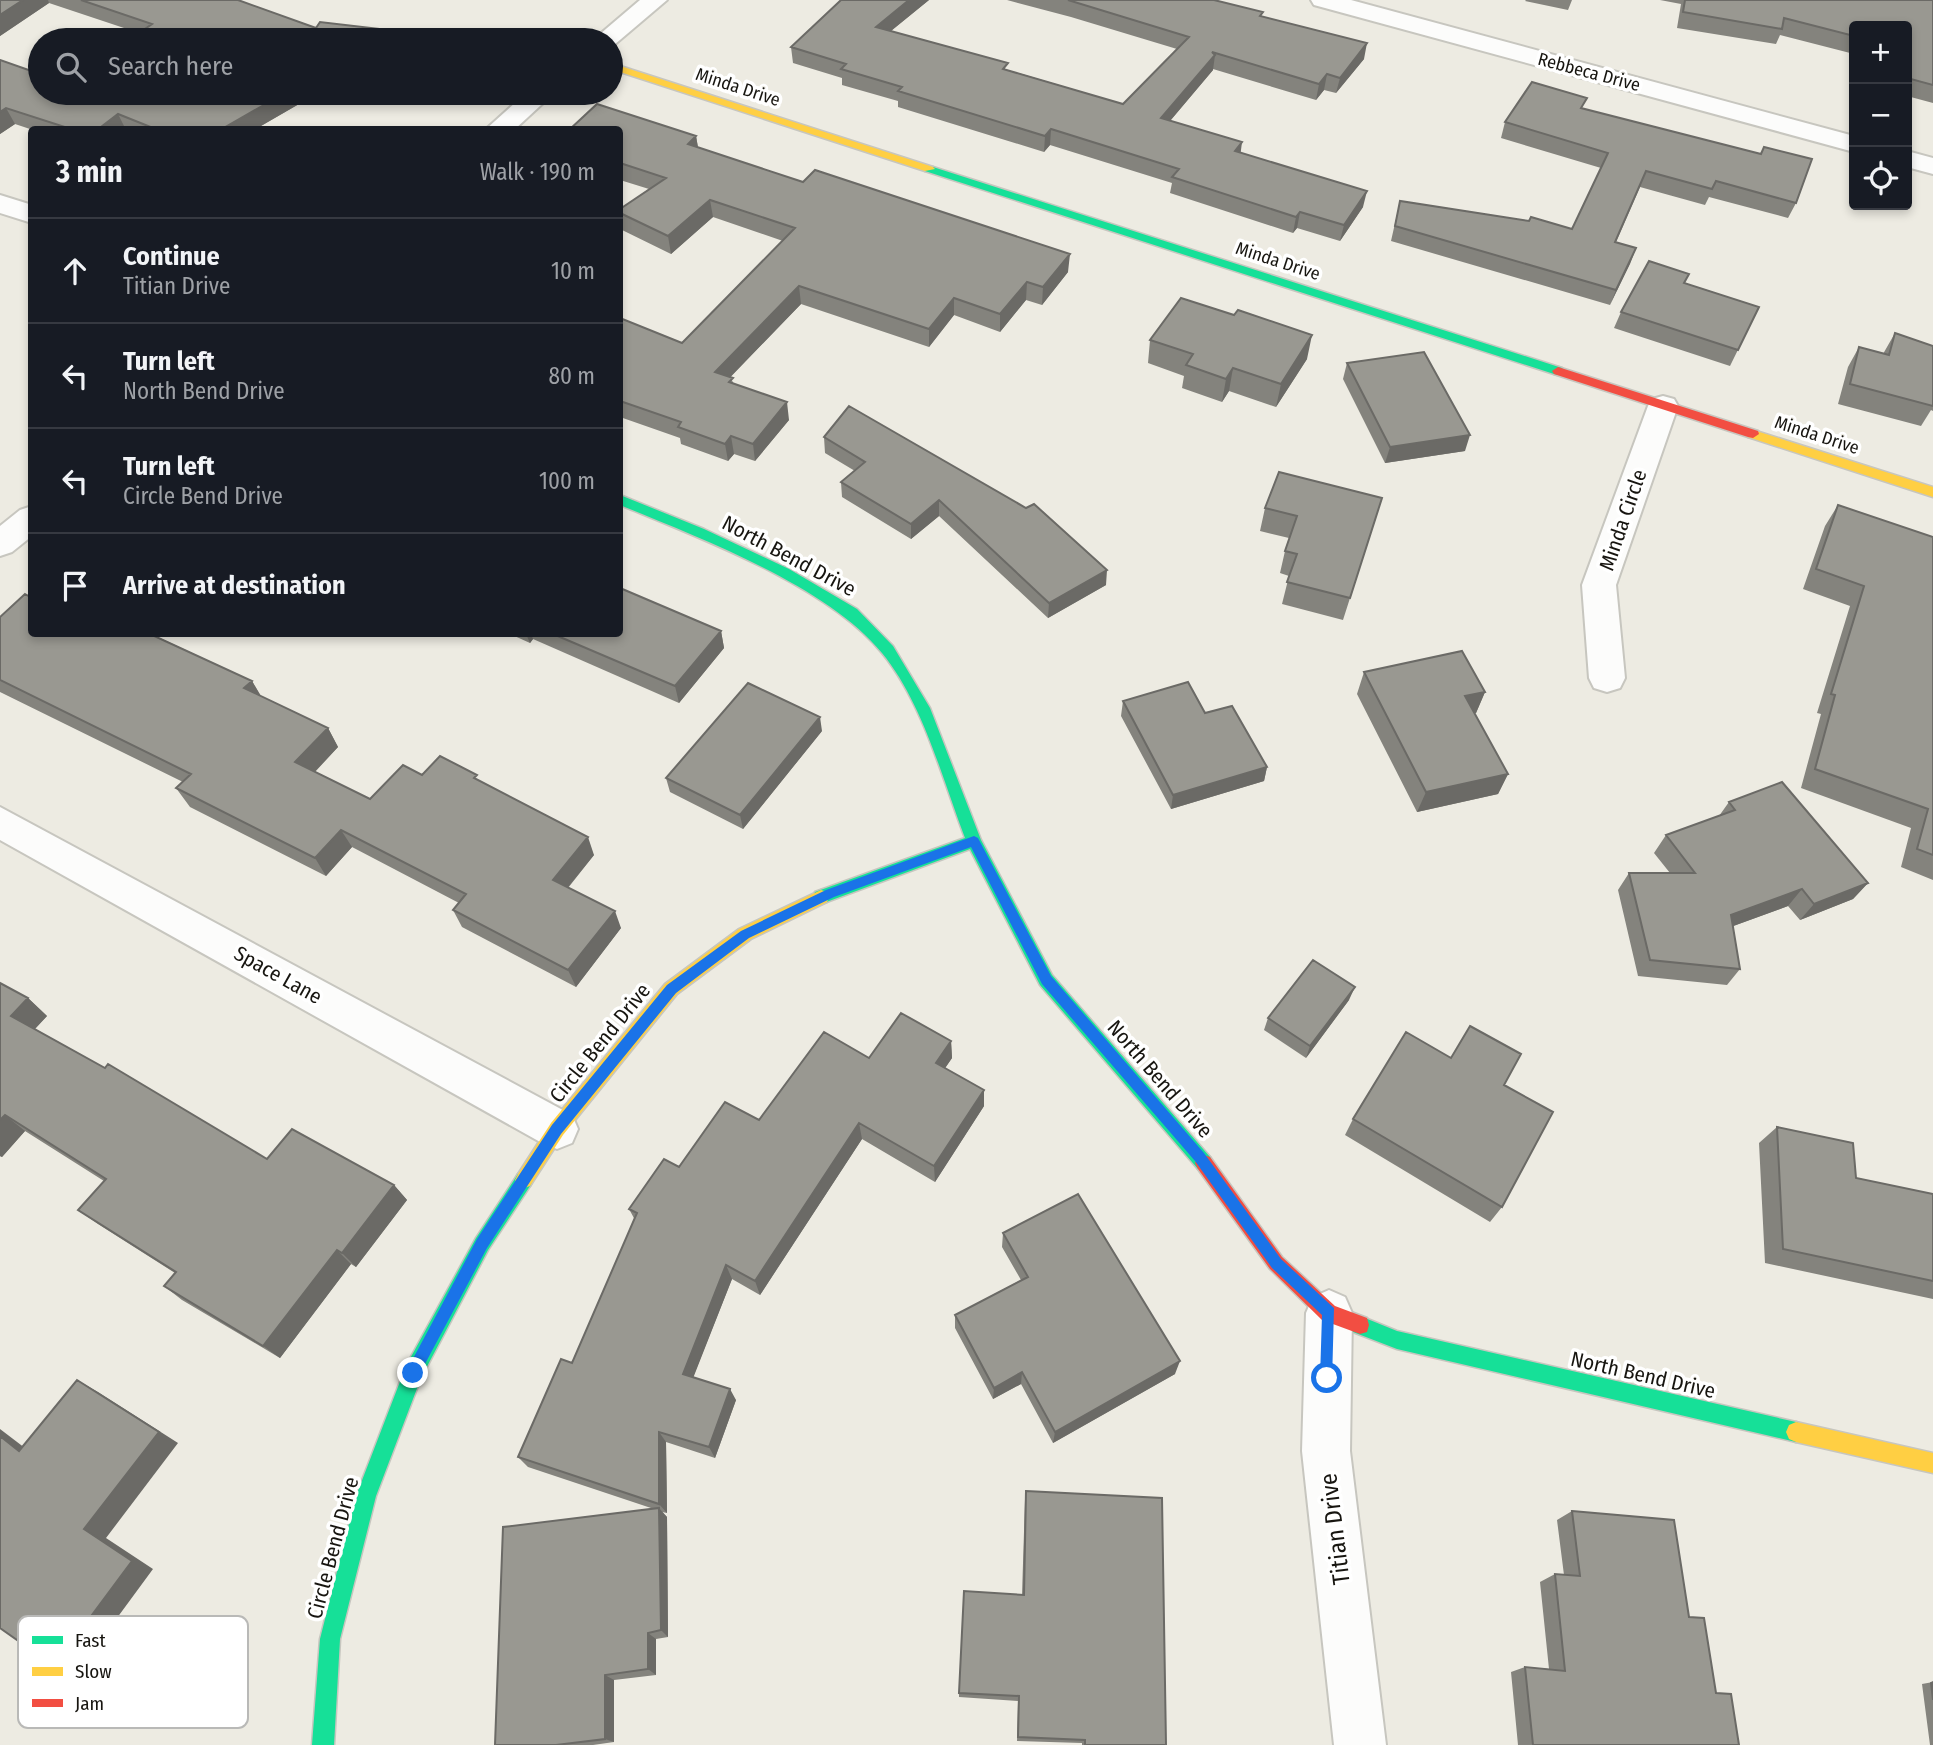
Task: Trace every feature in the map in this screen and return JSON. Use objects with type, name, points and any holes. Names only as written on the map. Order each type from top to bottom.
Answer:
[{"type":"street","points":[[620,28],[655,0]]},
{"type":"street","name":"Rebbeca Drive","points":[[1323,0],[1849,143]]},
{"type":"street","name":"Minda Drive","points":[[623,70],[1933,492]]},
{"type":"street","points":[[503,126],[527,105]]},
{"type":"street","points":[[1912,160],[1933,166]]},
{"type":"street","points":[[0,203],[28,214]]},
{"type":"street","name":"Minda Circle","points":[[1607,678],[1599,585],[1663,405]]},
{"type":"street","name":"North Bend Drive","points":[[623,501],[699,532],[784,573],[852,613],[888,650],[923,708],[974,841],[1046,980],[1200,1157],[1276,1264],[1329,1312],[1397,1340],[1933,1463]]},
{"type":"street","points":[[0,544],[28,521]]},
{"type":"street","name":"Space Lane","points":[[0,821],[556,1129]]},
{"type":"street","name":"Circle Bend Drive","points":[[323,1745],[330,1639],[366,1496],[413,1373],[482,1244],[556,1129],[671,989],[745,934],[830,893],[974,841]]},
{"type":"street","name":"Titian Drive","points":[[1329,1312],[1326,1451],[1360,1745]]},
{"type":"building","points":[[0,0],[23,0],[0,15]]},
{"type":"building","points":[[81,0],[238,0],[316,28],[146,28],[152,24]]},
{"type":"building","points":[[841,0],[909,0],[876,27],[1008,63],[1003,69],[1123,104],[1189,37],[1068,0],[1214,0],[1263,12],[1260,16],[1367,43],[1340,78],[1327,74],[1319,84],[1212,52],[1215,55],[1161,118],[1242,142],[1235,151],[1367,191],[1344,225],[1300,212],[1296,217],[1172,177],[1179,169],[1051,129],[1045,136],[898,91],[902,87],[841,69],[846,64],[791,47]]},
{"type":"building","points":[[1685,0],[1933,0],[1933,85],[1912,79],[1912,21],[1849,21],[1849,35],[1784,18],[1782,29],[1683,12]]},
{"type":"building","points":[[320,22],[371,28],[316,28]]},
{"type":"building","points":[[0,60],[28,70],[28,105],[264,105],[227,126],[148,126],[118,114],[102,126],[62,126],[6,108],[0,112]]},
{"type":"building","points":[[1532,82],[1587,98],[1581,108],[1761,154],[1764,147],[1812,159],[1796,203],[1716,181],[1712,189],[1646,171],[1615,242],[1636,248],[1616,290],[1395,226],[1400,201],[1529,221],[1531,217],[1572,229],[1608,153],[1505,122]]},
{"type":"building","points":[[596,105],[600,105],[696,136],[688,144],[803,182],[815,170],[1070,254],[1043,287],[1027,282],[1000,314],[954,298],[929,329],[799,286],[715,372],[733,378],[729,382],[787,402],[753,444],[731,436],[725,444],[678,427],[681,422],[623,402],[623,319],[682,343],[795,228],[710,200],[668,236],[623,214],[623,207],[666,178],[623,164],[623,126],[573,126]]},
{"type":"building","points":[[1649,261],[1689,274],[1684,283],[1759,307],[1738,350],[1621,312]]},
{"type":"building","points":[[1181,298],[1234,315],[1238,310],[1312,335],[1281,384],[1233,368],[1226,379],[1186,365],[1193,354],[1150,340]]},
{"type":"building","points":[[1895,333],[1933,346],[1933,406],[1850,384],[1859,347],[1889,355]]},
{"type":"building","points":[[1424,352],[1470,435],[1390,447],[1347,363]]},
{"type":"building","points":[[849,406],[1026,508],[1034,504],[1107,570],[1049,603],[939,500],[911,524],[841,482],[865,462],[824,437]]},
{"type":"building","points":[[1279,472],[1382,498],[1350,598],[1287,582],[1297,554],[1285,551],[1297,516],[1265,508]]},
{"type":"building","points":[[1838,505],[1933,537],[1933,855],[1917,849],[1928,809],[1815,769],[1835,695],[1831,694],[1864,586],[1816,569]]},
{"type":"building","points":[[623,589],[721,631],[675,686],[560,637],[623,637]]},
{"type":"building","points":[[25,594],[28,596],[28,637],[157,637],[252,681],[244,688],[328,728],[295,762],[370,799],[403,765],[422,775],[440,756],[477,775],[474,778],[588,837],[553,880],[615,911],[568,970],[453,910],[466,894],[341,830],[315,858],[176,788],[191,774],[0,680],[0,617]]},
{"type":"building","points":[[1462,651],[1485,692],[1465,696],[1508,774],[1426,792],[1364,672]]},
{"type":"building","points":[[1188,682],[1205,713],[1232,706],[1267,767],[1173,795],[1123,701]]},
{"type":"building","points":[[748,683],[820,717],[740,815],[666,778]]},
{"type":"building","points":[[1782,782],[1868,883],[1814,904],[1802,889],[1731,915],[1740,969],[1650,960],[1629,873],[1695,873],[1666,835],[1735,810],[1729,802]]},
{"type":"building","points":[[1313,960],[1355,987],[1310,1046],[1268,1018]]},
{"type":"building","points":[[0,983],[28,998],[11,1016],[105,1068],[108,1064],[267,1159],[292,1129],[394,1185],[342,1253],[337,1250],[263,1346],[164,1286],[176,1272],[78,1210],[106,1179],[5,1115],[0,1120]]},
{"type":"building","points":[[901,1013],[951,1041],[936,1063],[984,1090],[934,1166],[859,1123],[755,1281],[726,1265],[683,1374],[730,1389],[709,1447],[659,1432],[659,1504],[518,1457],[561,1359],[572,1363],[637,1213],[629,1209],[664,1159],[679,1167],[725,1102],[759,1120],[824,1032],[869,1058]]},
{"type":"building","points":[[1470,1026],[1521,1054],[1504,1085],[1553,1112],[1502,1207],[1353,1119],[1406,1032],[1451,1058]]},
{"type":"building","points":[[1777,1127],[1853,1143],[1856,1178],[1933,1194],[1933,1281],[1783,1249]]},
{"type":"building","points":[[1078,1194],[1180,1361],[1055,1432],[1022,1372],[994,1388],[955,1315],[1028,1277],[1003,1233]]},
{"type":"building","points":[[77,1380],[159,1432],[84,1529],[132,1561],[91,1616],[18,1616],[18,1641],[0,1628],[0,1436],[19,1451]]},
{"type":"building","points":[[1026,1491],[1162,1498],[1166,1745],[1085,1745],[1085,1740],[1018,1737],[1019,1696],[959,1693],[964,1591],[1024,1595]]},
{"type":"building","points":[[659,1508],[661,1630],[648,1633],[648,1669],[605,1675],[605,1739],[556,1745],[495,1745],[503,1527]]},
{"type":"building","points":[[1572,1511],[1674,1520],[1689,1617],[1704,1618],[1716,1693],[1731,1694],[1739,1745],[1533,1745],[1525,1667],[1565,1671],[1555,1574],[1580,1576]]},
{"type":"traffic: fast","points":[[929,169],[1558,371]]},
{"type":"traffic: fast","points":[[623,501],[699,532],[784,573],[852,613],[888,650],[923,708],[974,841],[1046,980],[1204,1163]]},
{"type":"traffic: fast","points":[[821,897],[974,841]]},
{"type":"traffic: fast","points":[[323,1745],[330,1639],[366,1496],[413,1373],[482,1244],[524,1180]]},
{"type":"traffic: fast","points":[[1360,1325],[1397,1340],[1796,1432]]},
{"type":"traffic: slow","points":[[623,70],[929,169]]},
{"type":"traffic: slow","points":[[1753,434],[1933,492]]},
{"type":"traffic: slow","points":[[524,1180],[557,1129],[671,989],[745,934],[821,897]]},
{"type":"traffic: slow","points":[[1796,1432],[1933,1463]]},
{"type":"traffic: jam","points":[[1558,371],[1753,434]]},
{"type":"traffic: jam","points":[[1204,1163],[1276,1263],[1329,1313],[1360,1325]]},
{"type":"route","points":[[413,1373],[482,1244],[556,1129],[671,989],[745,934],[830,893],[974,841],[1046,980],[1200,1157],[1276,1264],[1329,1312],[1327,1378]]}]
